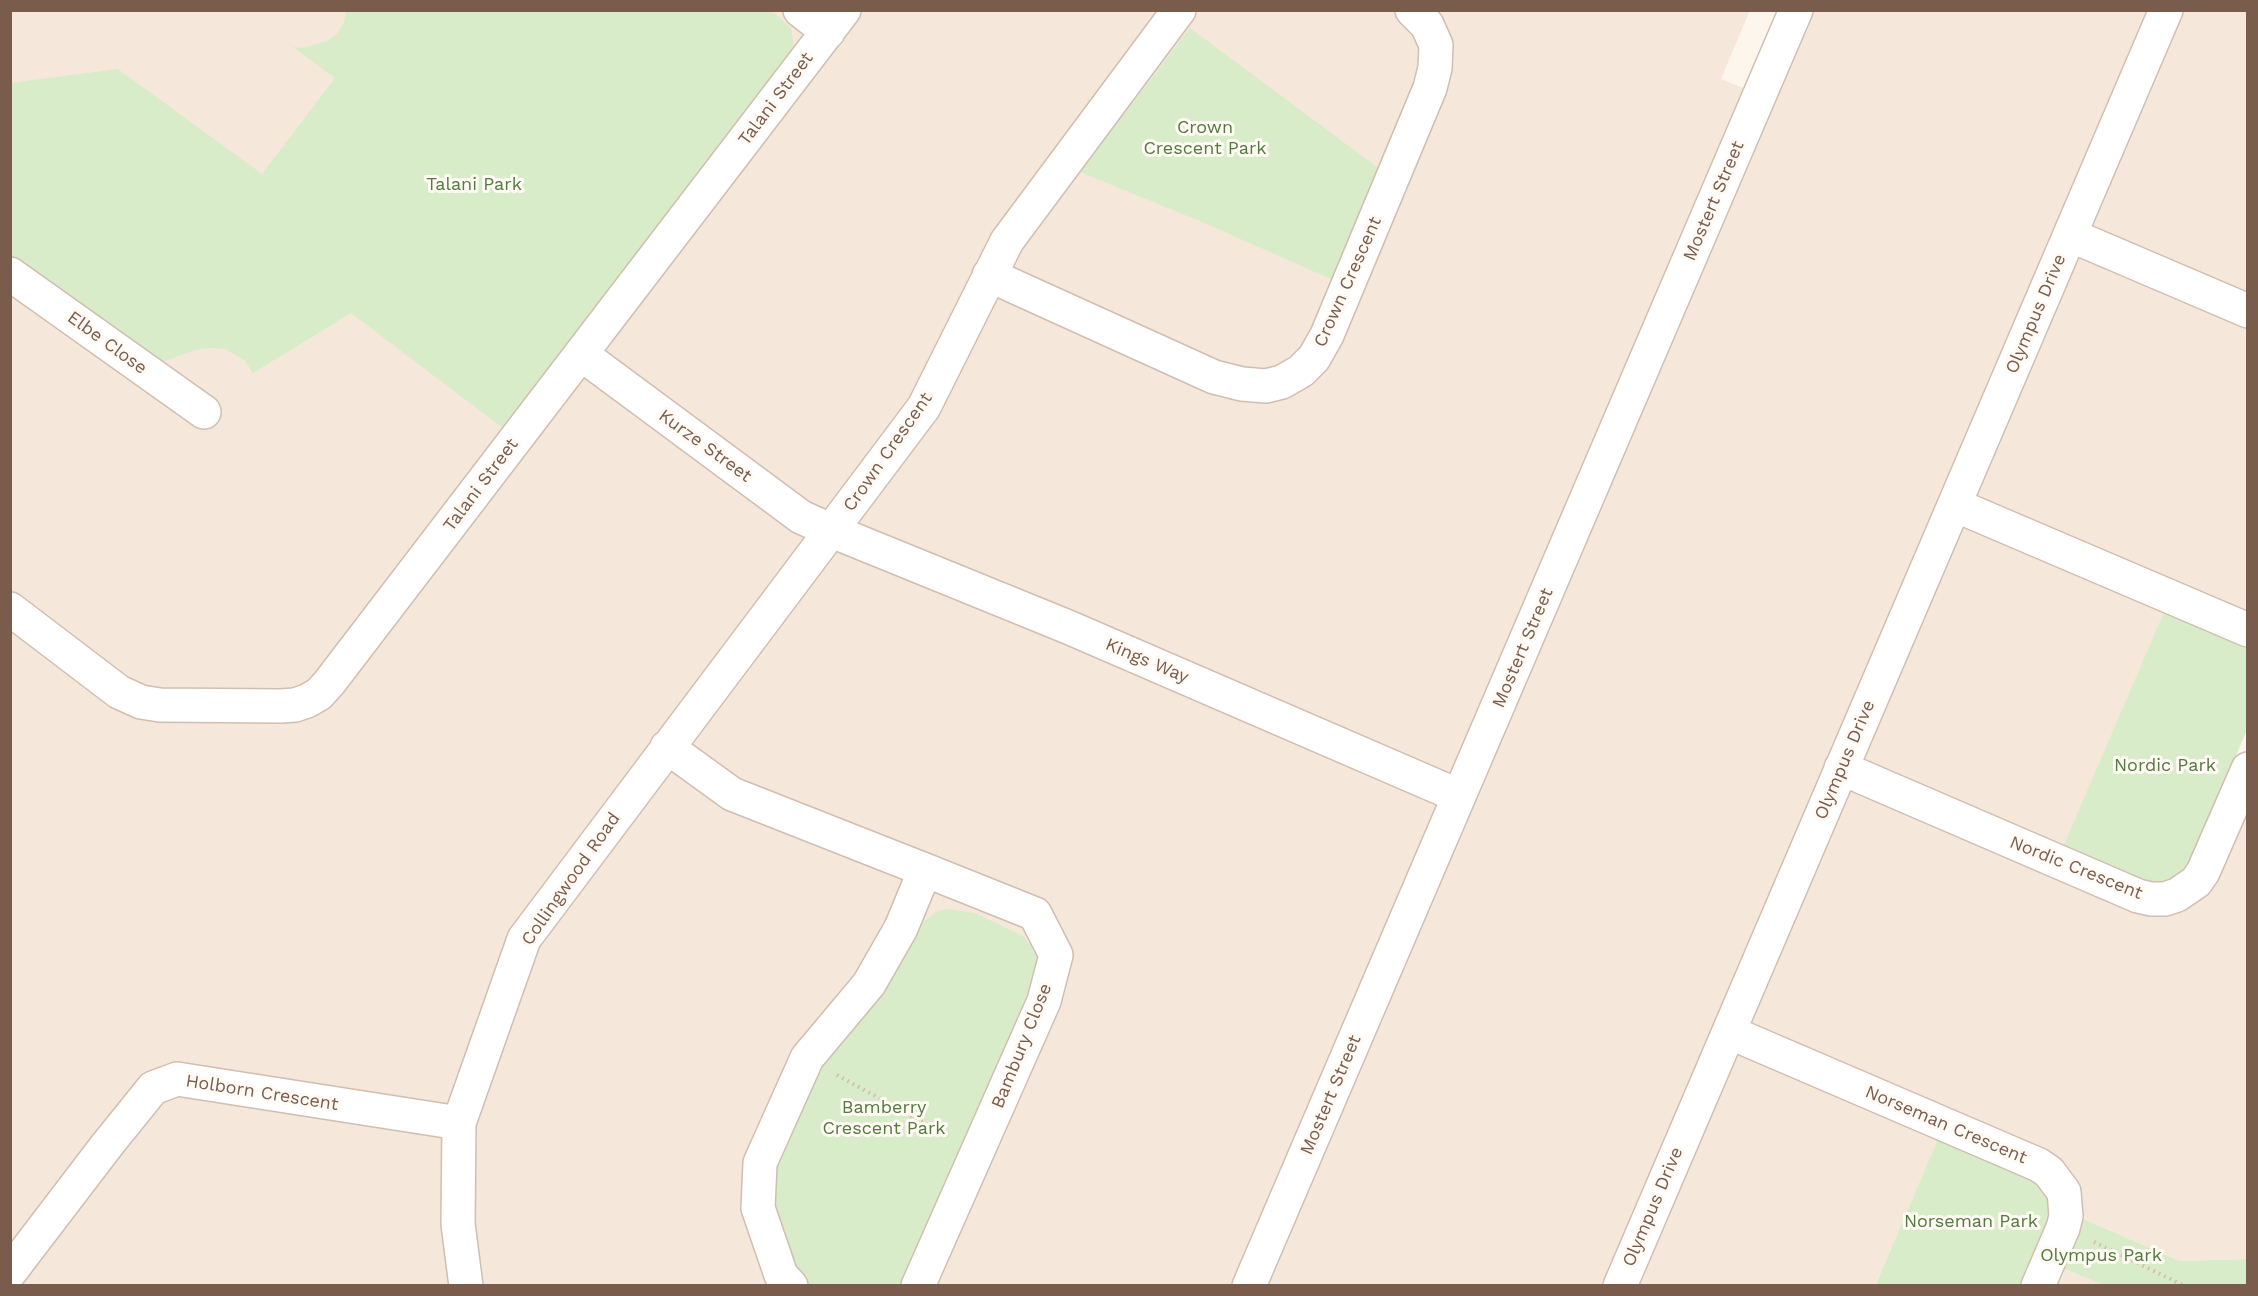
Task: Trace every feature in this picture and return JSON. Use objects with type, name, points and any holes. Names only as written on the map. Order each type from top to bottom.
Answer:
[{"type":"street","name":"Talani Street","points":[[10,609],[119,692],[141,702],[160,705],[281,706],[307,701],[319,694],[836,21],[800,10]]},
{"type":"street","name":"Crown Crescent","points":[[832,531],[924,407],[1007,241],[1179,10]]},
{"type":"street","name":"Crown Crescent","points":[[989,275],[1214,377],[1242,384],[1266,386],[1282,382],[1301,371],[1314,358],[1327,335],[1431,88],[1436,45],[1427,25],[1412,10]]},
{"type":"street","name":"Mostert Street","points":[[1249,1286],[1796,10]]},
{"type":"street","name":"Olympus Drive","points":[[1620,1286],[2166,10]]},
{"type":"street","name":"Olympus Drive","points":[[2070,235],[2247,311]]},
{"type":"street","name":"Elbe Close","points":[[10,274],[204,412]]},
{"type":"street","name":"Kurze Street","points":[[581,354],[801,517],[832,531]]},
{"type":"street","points":[[1955,505],[2247,630]]},
{"type":"street","name":"Kings Way","points":[[832,531],[1068,627],[1459,796]]},
{"type":"street","name":"Collingwood Road","points":[[466,1286],[458,1224],[459,1123],[524,939],[832,531]]},
{"type":"street","name":"Bambury Close","points":[[667,747],[732,794],[1035,914],[1056,955],[1044,1001],[918,1286]]},
{"type":"street","name":"Nordic Crescent","points":[[1841,768],[2138,896],[2151,899],[2177,895],[2196,882],[2203,872],[2247,769]]},
{"type":"street","points":[[791,1286],[781,1275],[758,1209],[760,1163],[807,1058],[869,984],[901,928],[925,870]]},
{"type":"street","name":"Norseman Crescent","points":[[1729,1032],[2038,1165],[2058,1181],[2067,1204],[2063,1227],[2038,1286]]},
{"type":"street","name":"Holborn Crescent","points":[[10,1272],[153,1088],[177,1079],[459,1123]]},
{"type":"path","points":[[807,1058],[977,1152]]},
{"type":"path","points":[[2063,1227],[2185,1286]]},
{"type":"shaded area","points":[[1750,10],[1721,79],[1758,94],[1794,11],[2247,11],[2247,630],[2171,597],[2057,862],[2247,772],[2247,1259],[2180,1261],[2081,1218],[2064,1192],[1945,1124],[1875,1285],[11,1285],[10,11]]},
{"type":"shaded area","points":[[2047,1262],[2103,1285],[2036,1286]]},
{"type":"green space","name":"Talani Park","points":[[346,11],[772,11],[791,28],[794,48],[508,432],[351,313],[253,373],[245,361],[226,349],[195,350],[165,361],[151,358],[11,255],[10,83],[118,69],[262,174],[335,78],[293,47],[303,48],[327,41],[337,34],[344,22]]},
{"type":"green space","name":"Crown Crescent Park","points":[[1190,28],[1381,170],[1333,280],[1202,222],[1080,172]]},
{"type":"green space","name":"Nordic Park","points":[[2164,612],[2247,649],[2247,730],[2184,872],[2167,883],[2149,884],[2063,847]]},
{"type":"green space","name":"Bamberry Crescent Park","points":[[948,909],[975,913],[1023,936],[1036,954],[1037,967],[1033,980],[902,1285],[805,1286],[788,1264],[774,1214],[776,1170],[816,1072],[908,951],[918,929],[938,911]]},
{"type":"green space","name":"Norseman Park","points":[[1938,1139],[2026,1177],[2038,1185],[2046,1195],[2049,1205],[2047,1225],[2021,1285],[1875,1286]]},
{"type":"green space","name":"Olympus Park","points":[[2081,1218],[2180,1261],[2247,1259],[2247,1285],[2103,1285],[2062,1268]]}]
